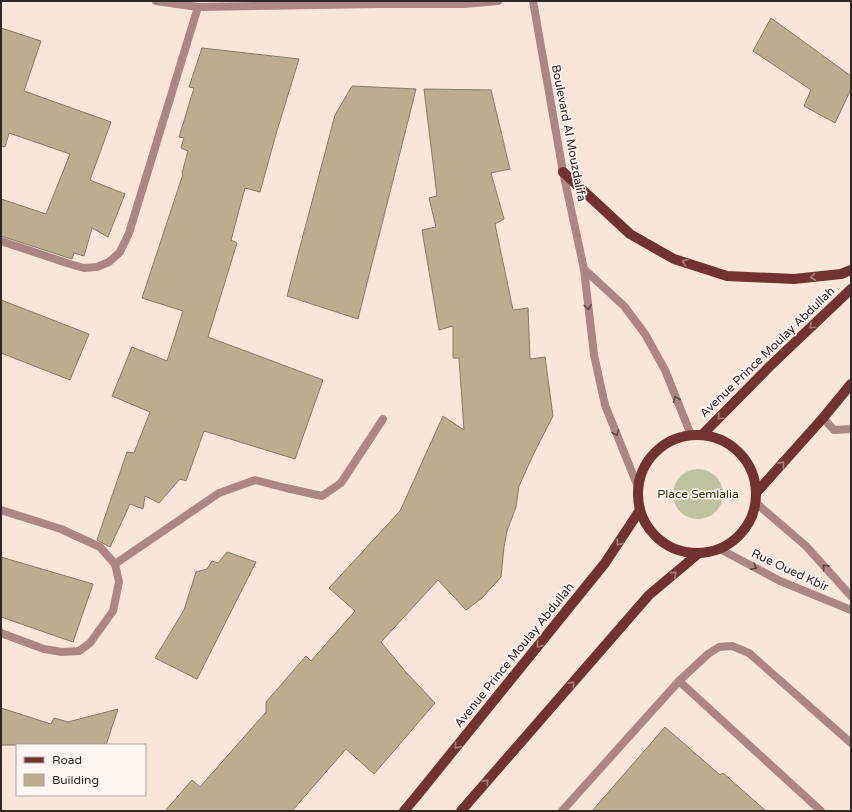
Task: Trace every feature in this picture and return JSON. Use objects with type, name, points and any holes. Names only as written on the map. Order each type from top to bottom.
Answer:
[{"type":"main road","points":[[563,172],[630,234],[674,258],[727,276],[794,280],[842,274],[851,270]]},
{"type":"main road","name":"Avenue Prince Moulay Abdullah","points":[[702,434],[770,366],[851,289]]},
{"type":"main road","points":[[756,493],[823,418],[851,384]]},
{"type":"main road","points":[[702,434],[719,438],[734,447],[746,460],[754,476],[756,503],[752,518],[744,531],[733,541],[720,549],[699,553],[680,551],[662,542],[648,528],[640,510],[638,487],[643,468],[655,452],[672,440],[702,434]]},
{"type":"main road","name":"Avenue Prince Moulay Abdullah","points":[[404,811],[605,563],[640,510]]},
{"type":"main road","points":[[461,811],[649,595],[699,553]]},
{"type":"street","points":[[156,1],[198,7],[464,4],[498,1]]},
{"type":"street","name":"Boulevard Al Mouzdalifa","points":[[533,1],[563,172],[584,268],[594,355],[605,404],[638,487]]},
{"type":"street","points":[[1,241],[84,268],[97,267],[109,262],[120,252],[129,233],[198,7]]},
{"type":"street","points":[[584,268],[624,306],[645,334],[665,370],[691,435]]},
{"type":"street","points":[[823,418],[834,430],[851,429]]},
{"type":"street","points":[[115,564],[220,493],[255,480],[322,496],[341,483],[383,419]]},
{"type":"street","name":"Rue Oued Kbir","points":[[756,503],[806,546],[851,596]]},
{"type":"street","points":[[1,510],[60,529],[100,547],[115,564],[119,582],[113,611],[90,643],[79,651],[62,652],[44,649],[1,633]]},
{"type":"street","name":"Rue Oued Kbir","points":[[720,549],[780,581],[851,610]]},
{"type":"street","points":[[562,811],[679,681],[708,654],[719,647],[732,646],[749,653],[851,744]]},
{"type":"street","points":[[679,681],[821,811]]},
{"type":"green space","name":"Place Semlalia","points":[[698,469],[708,471],[716,476],[721,484],[723,494],[721,504],[716,512],[708,517],[698,519],[688,517],[680,512],[675,504],[673,494],[675,484],[680,476],[688,471]]},
{"type":"building","points":[[771,18],[851,76],[851,89],[835,123],[804,106],[811,90],[753,51]]},
{"type":"building","points":[[1,28],[41,41],[24,91],[111,122],[90,180],[125,194],[108,237],[92,228],[84,256],[74,253],[72,259],[1,236],[1,199],[46,214],[70,154],[9,133],[5,147],[1,146]]},
{"type":"building","points":[[202,48],[299,59],[260,192],[245,188],[231,240],[237,243],[208,337],[323,380],[295,459],[204,431],[186,481],[180,479],[159,503],[145,496],[143,509],[130,504],[110,547],[97,540],[127,452],[134,453],[150,412],[112,396],[132,347],[167,361],[183,311],[142,298],[183,174],[188,151],[181,148],[184,138],[179,137],[194,88],[189,87]]},
{"type":"building","points":[[352,86],[416,89],[358,319],[287,296],[335,115]]},
{"type":"building","points":[[424,89],[491,90],[510,169],[491,173],[504,219],[495,224],[513,310],[528,308],[530,359],[545,357],[553,416],[519,486],[516,507],[507,531],[501,577],[482,598],[466,610],[438,580],[381,642],[405,671],[435,703],[374,774],[346,749],[292,811],[165,811],[192,780],[200,787],[266,712],[266,702],[306,656],[311,661],[355,611],[329,588],[400,511],[443,416],[464,430],[459,358],[453,358],[453,326],[439,330],[422,230],[436,227],[429,198],[437,196]]},
{"type":"building","points":[[1,300],[89,334],[70,380],[1,353]]},
{"type":"building","points":[[227,552],[256,562],[197,679],[155,658],[184,610],[196,572],[207,569],[212,561],[218,563]]},
{"type":"building","points":[[1,557],[93,584],[73,642],[1,617]]},
{"type":"building","points":[[1,708],[51,724],[54,718],[68,722],[118,709],[106,744],[1,745]]},
{"type":"building","points":[[665,727],[720,775],[723,773],[766,811],[592,811]]}]
